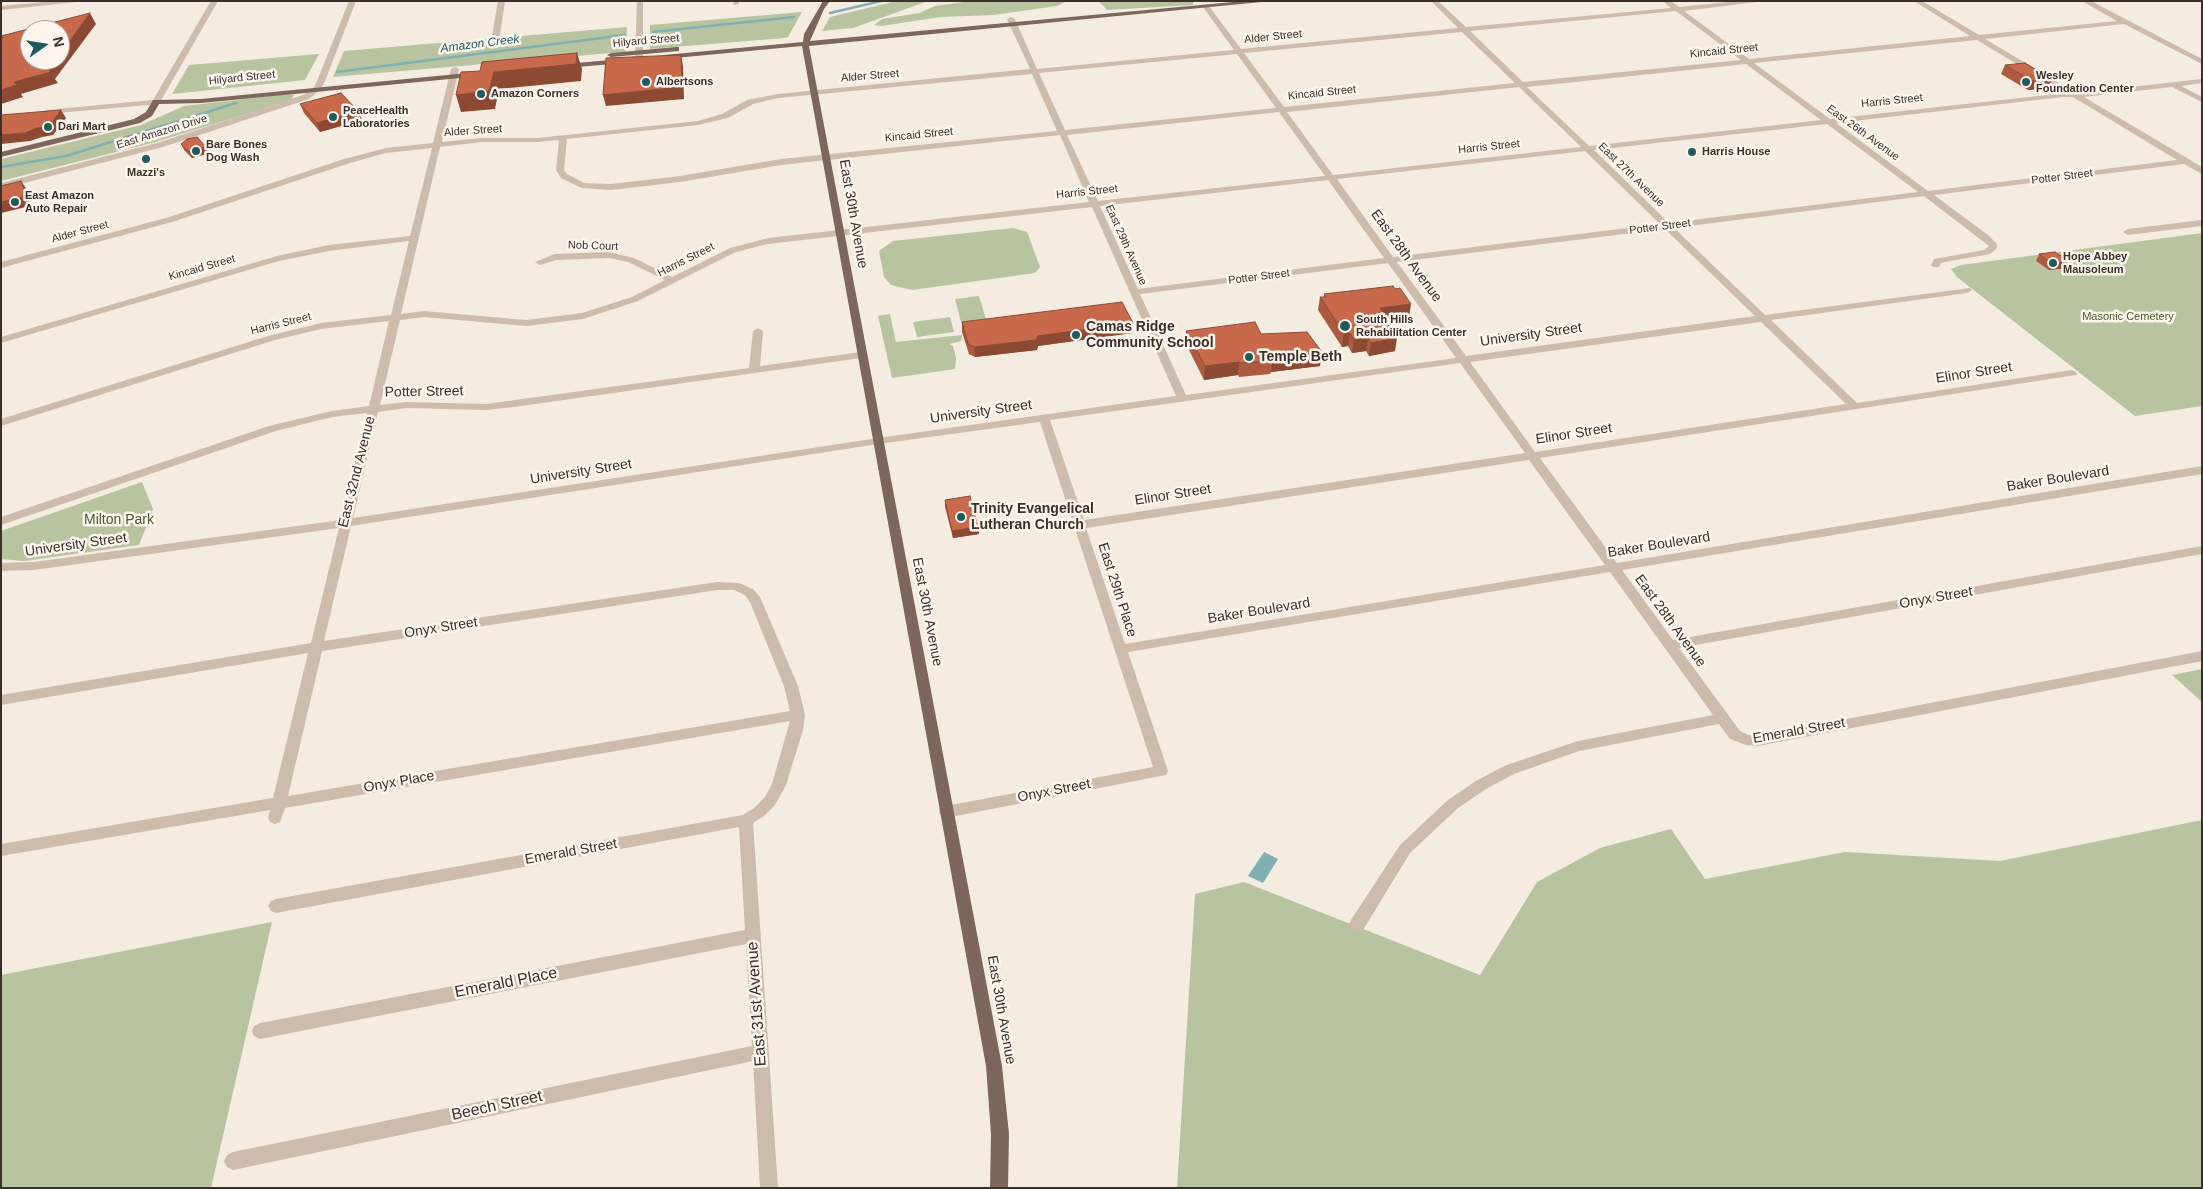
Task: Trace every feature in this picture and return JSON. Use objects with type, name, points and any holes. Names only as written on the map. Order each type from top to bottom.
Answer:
[{"type":"main road","points":[[806,41],[820,4],[827,1]]},
{"type":"main road","name":"Hilyard Street","points":[[554,64],[1013,22],[1269,1]]},
{"type":"main road","name":"East 30th Avenue","points":[[806,41],[812,92],[994,1066],[1000,1134],[999,1188]]},
{"type":"main road","name":"Hilyard Street","points":[[156,102],[205,93],[483,70]]},
{"type":"main road","name":"Hilyard Street","points":[[156,102],[201,101],[319,85]]},
{"type":"main road","points":[[1,155],[143,118],[171,107],[201,101]]},
{"type":"main road","points":[[143,118],[149,114],[156,102]]},
{"type":"street","points":[[1,8],[83,1]]},
{"type":"street","points":[[156,102],[215,1]]},
{"type":"street","points":[[319,85],[353,1]]},
{"type":"street","points":[[495,41],[502,1]]},
{"type":"street","points":[[639,56],[640,1]]},
{"type":"street","name":"East 27th Avenue","points":[[1434,1],[1855,406]]},
{"type":"street","name":"East 26th Avenue","points":[[1666,1],[1990,240],[1994,246],[1986,252],[1943,258],[1936,261],[1936,265]]},
{"type":"street","name":"Alder Street","points":[[1,265],[211,207],[366,155],[437,145],[563,137],[706,122],[725,116],[760,98],[812,92],[1762,1]]},
{"type":"street","points":[[1917,1],[2202,171]]},
{"type":"street","points":[[2085,1],[2202,62]]},
{"type":"street","name":"East 28th Avenue","points":[[1207,7],[1463,359],[1531,456],[1723,718]]},
{"type":"street","name":"East 29th Avenue","points":[[1013,22],[1183,399]]},
{"type":"street","name":"Kincaid Street","points":[[563,137],[560,170],[564,176],[582,185],[595,187],[653,183],[753,166],[825,157],[2125,22]]},
{"type":"street","name":"East 32nd Avenue","points":[[275,818],[344,523],[454,72]]},
{"type":"street","name":"Harris Street","points":[[1,423],[281,335],[320,326],[438,313],[497,321],[554,321],[610,309],[635,300],[718,257],[752,245],[838,233],[1827,121],[2202,82]]},
{"type":"street","name":"East Amazon Drive","points":[[1,186],[180,139],[297,101],[311,94],[319,85]]},
{"type":"street","points":[[2174,85],[2202,100]]},
{"type":"street","name":"Hilyard Street","points":[[37,113],[156,102]]},
{"type":"street","name":"Potter Street","points":[[1135,292],[2186,161]]},
{"type":"street","points":[[2128,232],[2202,223]]},
{"type":"street","name":"Kincaid Street","points":[[1,340],[301,253],[414,238]]},
{"type":"street","name":"Nob Court","points":[[540,262],[555,257],[610,255],[631,260],[672,280]]},
{"type":"street","name":"University Street","points":[[1,567],[26,567],[344,523],[878,441],[1967,290]]},
{"type":"street","points":[[754,370],[758,331]]},
{"type":"street","name":"Potter Street","points":[[1,521],[273,428],[332,414],[406,405],[486,407],[514,404],[861,355]]},
{"type":"street","name":"Elinor Street","points":[[1079,525],[2072,373]]},
{"type":"street","name":"East 29th Place","points":[[1044,418],[1161,771]]},
{"type":"street","name":"Baker Boulevard","points":[[1121,649],[2202,470]]},
{"type":"street","name":"Onyx Street","points":[[1670,645],[2202,550]]},
{"type":"street","name":"Onyx Street","points":[[1,700],[315,647],[717,586],[735,586],[749,592],[756,600],[792,686],[798,715]]},
{"type":"street","name":"Emerald Street","points":[[1723,718],[1735,735],[1746,740],[1758,741],[2202,656]]},
{"type":"street","name":"Emerald Street","points":[[276,906],[746,820],[759,812],[770,801],[779,785],[796,730],[798,715]]},
{"type":"street","name":"Onyx Place","points":[[1,850],[798,715]]},
{"type":"street","points":[[1357,925],[1405,849],[1453,804],[1481,785],[1509,770],[1578,746],[1723,718]]},
{"type":"street","name":"Onyx Street","points":[[946,812],[1161,771]]},
{"type":"street","name":"East 31st Avenue","points":[[746,820],[769,1188]]},
{"type":"street","name":"Emerald Place","points":[[260,1031],[752,936]]},
{"type":"street","name":"Beech Street","points":[[233,1161],[760,1052]]},
{"type":"green space","points":[[897,1],[928,1],[853,28],[822,31],[830,17]]},
{"type":"green space","points":[[971,1],[1067,1],[1057,6],[993,15],[940,17],[882,26],[874,25],[882,19],[919,13],[935,6]]},
{"type":"green space","points":[[1099,1],[1193,1],[1193,5],[1107,10]]},
{"type":"green space","points":[[802,12],[788,37],[784,38],[650,49],[650,25]]},
{"type":"green space","points":[[627,27],[626,52],[333,77],[344,51]]},
{"type":"green space","points":[[319,54],[305,80],[172,94],[189,65]]},
{"type":"green space","points":[[294,95],[291,100],[152,143],[1,181],[1,159],[141,125],[184,106]]},
{"type":"green space","points":[[1013,228],[1027,232],[1040,267],[1035,273],[912,290],[891,285],[884,277],[879,251],[893,241]]},
{"type":"green space","name":"Masonic Cemetery","points":[[2202,233],[2202,406],[2135,416],[1957,277],[1951,269],[1961,265]]},
{"type":"green space","points":[[979,296],[986,319],[961,322],[955,299]]},
{"type":"green space","points":[[890,314],[896,342],[962,335],[961,341],[949,344],[953,346],[956,358],[955,369],[892,378],[878,316]]},
{"type":"green space","points":[[950,317],[954,332],[917,337],[913,322]]},
{"type":"green space","name":"Milton Park","points":[[142,482],[153,509],[139,545],[24,561],[1,559],[1,531]]},
{"type":"green space","points":[[2202,669],[2202,702],[2172,675]]},
{"type":"green space","points":[[2202,820],[2202,1188],[1177,1188],[1195,894],[1244,882],[1480,975],[1537,882],[1600,848],[1671,829],[1705,879],[1845,852],[2000,861]]},
{"type":"green space","points":[[272,922],[211,1188],[1,1188],[1,975]]},
{"type":"water","points":[[1264,852],[1278,859],[1263,883],[1248,876]]},
{"type":"building","points":[[90,13],[70,40],[70,20],[63,20]]},
{"type":"building","points":[[20,31],[20,70],[49,70],[51,72],[14,82],[17,85],[1,90],[1,36]]},
{"type":"building","points":[[577,53],[576,64],[494,72],[489,91],[456,95],[461,72],[480,71],[482,62]]},
{"type":"building","name":"Albertsons","points":[[681,55],[682,87],[603,95],[606,58]]},
{"type":"building","points":[[2025,63],[2052,79],[2032,81],[2005,65]]},
{"type":"building","points":[[341,93],[358,111],[317,123],[300,104]]},
{"type":"building","points":[[61,110],[49,127],[37,128],[25,133],[1,135],[1,115]]},
{"type":"building","points":[[197,137],[206,147],[189,152],[181,144],[187,139]]},
{"type":"building","points":[[21,181],[25,192],[23,193],[24,197],[1,202],[1,186]]},
{"type":"building","points":[[2055,252],[2068,261],[2052,264],[2039,254]]},
{"type":"building","points":[[1393,286],[1395,289],[1400,288],[1411,304],[1380,308],[1388,319],[1385,320],[1397,338],[1371,343],[1368,338],[1354,340],[1350,333],[1344,333],[1320,297],[1326,297],[1324,294]]},
{"type":"building","points":[[1122,302],[1133,323],[1038,336],[1036,340],[974,347],[968,344],[962,322]]},
{"type":"building","points":[[1255,322],[1261,334],[1307,332],[1322,352],[1271,359],[1272,361],[1205,366],[1186,331]]},
{"type":"building","name":"Trinity Evangelical Lutheran Church","points":[[970,496],[978,527],[952,531],[945,500]]},
{"type":"waterway","name":"Amazon Creek","points":[[830,13],[881,1]]},
{"type":"waterway","name":"Amazon Creek","points":[[653,32],[794,17]]},
{"type":"waterway","name":"Amazon Creek","points":[[337,72],[625,35]]},
{"type":"waterway","name":"Amazon Creek","points":[[1,167],[66,156],[236,103]]},
{"type":"place","name":"Albertsons","points":[[646,82]]},
{"type":"place","name":"Wesley Foundation Center","points":[[2026,82]]},
{"type":"place","name":"Amazon Corners","points":[[481,94]]},
{"type":"place","name":"PeaceHealth Laboratories","points":[[333,117]]},
{"type":"place","name":"Dari Mart","points":[[48,127]]},
{"type":"place","name":"Bare Bones Dog Wash","points":[[196,151]]},
{"type":"place","name":"Harris House","points":[[1692,152]]},
{"type":"place","name":"Mazzi's","points":[[146,159]]},
{"type":"place","name":"East Amazon Auto Repair","points":[[15,202]]},
{"type":"place","name":"Hope Abbey Mausoleum","points":[[2053,263]]},
{"type":"place","name":"South Hills Rehabilitation Center","points":[[1345,326]]},
{"type":"place","name":"Camas Ridge Community School","points":[[1076,335]]},
{"type":"place","name":"Temple Beth","points":[[1249,357]]},
{"type":"place","name":"Trinity Evangelical Lutheran Church","points":[[961,517]]}]
